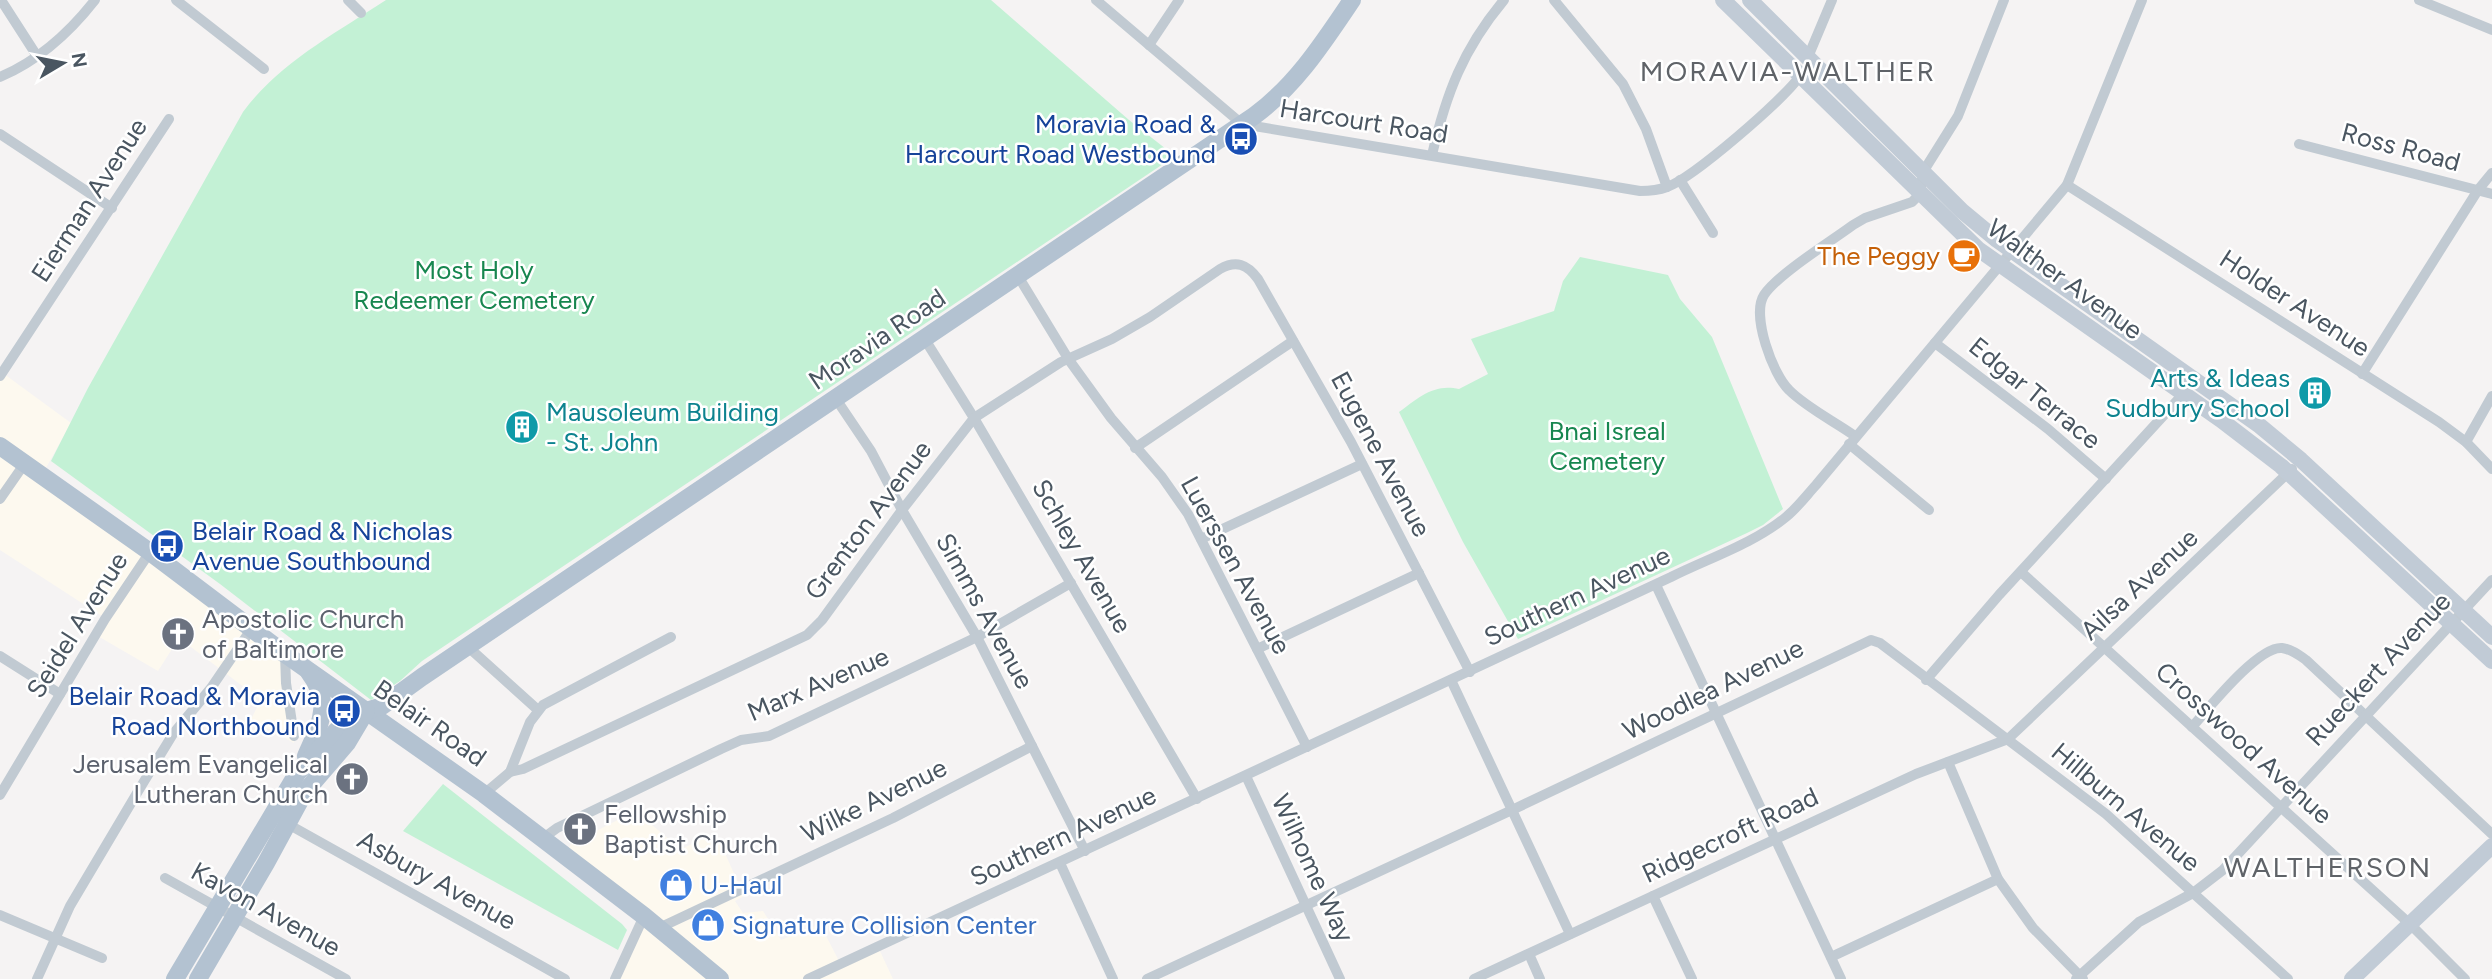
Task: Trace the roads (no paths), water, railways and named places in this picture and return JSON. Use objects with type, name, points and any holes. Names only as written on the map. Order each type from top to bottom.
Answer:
[{"type":"main road","name":"Moravia Road","points":[[175,979],[298,772],[342,725],[366,711],[382,706],[1242,124],[1279,96],[1304,70],[1352,0]]},
{"type":"main road","name":"Walther Avenue","points":[[1723,0],[1978,249],[2221,420],[2288,473],[2492,661]]},
{"type":"main road","name":"Walther Avenue","points":[[1750,0],[1962,211],[2011,250],[2260,426],[2301,460],[2492,637]]},
{"type":"main road","points":[[1800,76],[1808,57]]},
{"type":"main road","name":"Belair Road","points":[[0,446],[150,552],[307,670],[484,794],[644,916],[720,979]]},
{"type":"main road","points":[[298,772],[322,721],[323,709],[317,685],[307,670]]},
{"type":"main road","points":[[198,979],[304,793],[347,743],[366,711]]},
{"type":"main road","points":[[2352,979],[2492,846]]},
{"type":"street","points":[[1,0],[37,56]]},
{"type":"street","points":[[0,77],[37,56],[73,26],[95,0]]},
{"type":"street","points":[[176,0],[264,69]]},
{"type":"street","points":[[348,0],[361,13]]},
{"type":"street","name":"Harcourt Road","points":[[1096,0],[1242,124],[1624,189],[1650,191],[1667,187]]},
{"type":"street","points":[[1149,46],[1179,0]]},
{"type":"street","points":[[1432,155],[1453,79],[1471,43],[1504,0]]},
{"type":"street","points":[[1553,0],[1623,84],[1644,125],[1667,187],[1707,160],[1764,112],[1800,76]]},
{"type":"street","points":[[1808,57],[1832,0]]},
{"type":"street","points":[[1929,510],[1852,440],[1781,381],[1761,331],[1761,301],[1776,282],[1865,218],[1912,202],[1920,194],[1923,172],[1958,116],[2004,0]]},
{"type":"street","name":"Southern Avenue","points":[[808,979],[1656,585],[1778,523],[1795,509],[2067,185],[2142,0]]},
{"type":"street","points":[[2419,0],[2492,30]]},
{"type":"street","name":"Eierman Avenue","points":[[0,376],[169,119]]},
{"type":"street","points":[[0,134],[112,208]]},
{"type":"street","name":"Ross Road","points":[[2299,144],[2492,194]]},
{"type":"street","points":[[2362,374],[2478,190],[2492,173]]},
{"type":"street","points":[[1680,180],[1713,233]]},
{"type":"street","name":"Holder Avenue","points":[[2067,185],[2439,422],[2466,442],[2492,469]]},
{"type":"street","name":"Eugene Avenue","points":[[1243,264],[1252,270],[1258,279],[1362,464],[1470,672]]},
{"type":"street","name":"Grenton Avenue","points":[[510,772],[523,769],[807,635],[822,620],[902,509],[974,418],[1061,362],[1150,317],[1220,269],[1227,265],[1243,264]]},
{"type":"street","name":"Luerssen Avenue","points":[[1018,276],[1069,360],[1135,448],[1176,496],[1202,539],[1307,747]]},
{"type":"street","name":"Schley Avenue","points":[[924,338],[974,418],[1198,799]]},
{"type":"street","points":[[1135,448],[1293,341]]},
{"type":"street","name":"Edgar Terrace","points":[[1936,342],[2048,429],[2106,479]]},
{"type":"street","points":[[1926,680],[1975,621],[2184,395],[2194,380]]},
{"type":"street","points":[[2466,442],[2492,396]]},
{"type":"street","name":"Simms Avenue","points":[[836,399],[871,451],[977,637],[1085,851]]},
{"type":"street","name":"Ailsa Avenue","points":[[2008,739],[2301,460]]},
{"type":"street","points":[[0,499],[24,463]]},
{"type":"street","points":[[1202,539],[1362,464]]},
{"type":"street","name":"Seidel Avenue","points":[[0,795],[5,775],[150,552]]},
{"type":"street","name":"Crosswood Avenue","points":[[2021,572],[2411,925],[2465,979]]},
{"type":"street","points":[[1257,649],[1419,573]]},
{"type":"street","name":"Rueckert Avenue","points":[[2080,978],[2139,922],[2193,893],[2223,870],[2492,580]]},
{"type":"street","name":"Marx Avenue","points":[[542,839],[557,828],[721,749],[741,740],[769,736],[977,637],[1071,583]]},
{"type":"street","points":[[1656,585],[1842,979]]},
{"type":"street","points":[[37,979],[85,880],[169,740],[211,688],[252,628]]},
{"type":"street","points":[[484,794],[510,772],[530,722],[538,710],[554,698],[671,637]]},
{"type":"street","name":"Woodlea Avenue","points":[[1147,979],[1716,714],[1867,640],[1880,643],[1926,680]]},
{"type":"street","points":[[467,646],[538,710]]},
{"type":"street","points":[[2192,727],[2257,657],[2264,652],[2282,648],[2306,660],[2492,834]]},
{"type":"street","points":[[285,654],[293,736]]},
{"type":"street","points":[[0,656],[60,694]]},
{"type":"street","points":[[1451,680],[1570,934]]},
{"type":"street","name":"Hillburn Avenue","points":[[1926,680],[2106,814],[2288,979]]},
{"type":"street","name":"Ridgecroft Road","points":[[1474,979],[1775,839],[1948,762],[2008,739]]},
{"type":"street","name":"Wilke Avenue","points":[[659,928],[893,818],[1032,746]]},
{"type":"street","points":[[1948,762],[1998,879],[2033,928],[2080,978]]},
{"type":"street","name":"Wilhome Way","points":[[1246,776],[1339,979]]},
{"type":"street","name":"Asbury Avenue","points":[[286,823],[565,979]]},
{"type":"street","points":[[1060,863],[1113,979]]},
{"type":"street","name":"Kavon Avenue","points":[[165,878],[346,979]]},
{"type":"street","points":[[1831,957],[1998,879]]},
{"type":"street","points":[[1653,896],[1692,979]]},
{"type":"street","points":[[0,915],[102,958]]},
{"type":"street","points":[[615,979],[644,916]]},
{"type":"street","points":[[1529,954],[1540,979]]},
{"type":"place","name":"Moravia Road & Harcourt Road Westbound","points":[[1241,139]]},
{"type":"place","name":"The Peggy","points":[[1964,256]]},
{"type":"place","name":"Arts & Ideas Sudbury School","points":[[2315,393]]},
{"type":"place","name":"Mausoleum Building - St. John","points":[[522,427]]},
{"type":"place","name":"Belair Road & Nicholas Avenue Southbound","points":[[167,546]]},
{"type":"place","name":"Apostolic Church of Baltimore","points":[[178,634]]},
{"type":"place","name":"Belair Road & Moravia Road Northbound","points":[[344,711]]},
{"type":"place","name":"Jerusalem Evangelical Lutheran Church","points":[[352,779]]},
{"type":"place","name":"Fellowship Baptist Church","points":[[580,829]]},
{"type":"place","name":"U-Haul","points":[[676,885]]},
{"type":"place","name":"Signature Collision Center","points":[[708,925]]},
{"type":"district","name":"MORAVIA-WALTHER","points":[[1788,71]]},
{"type":"district","name":"WALTHERSON","points":[[2328,867]]},
{"type":"park label","name":"Most Holy Redeemer Cemetery","points":[[474,285]]},
{"type":"park label","name":"Bnai Isreal Cemetery","points":[[1607,446]]}]
